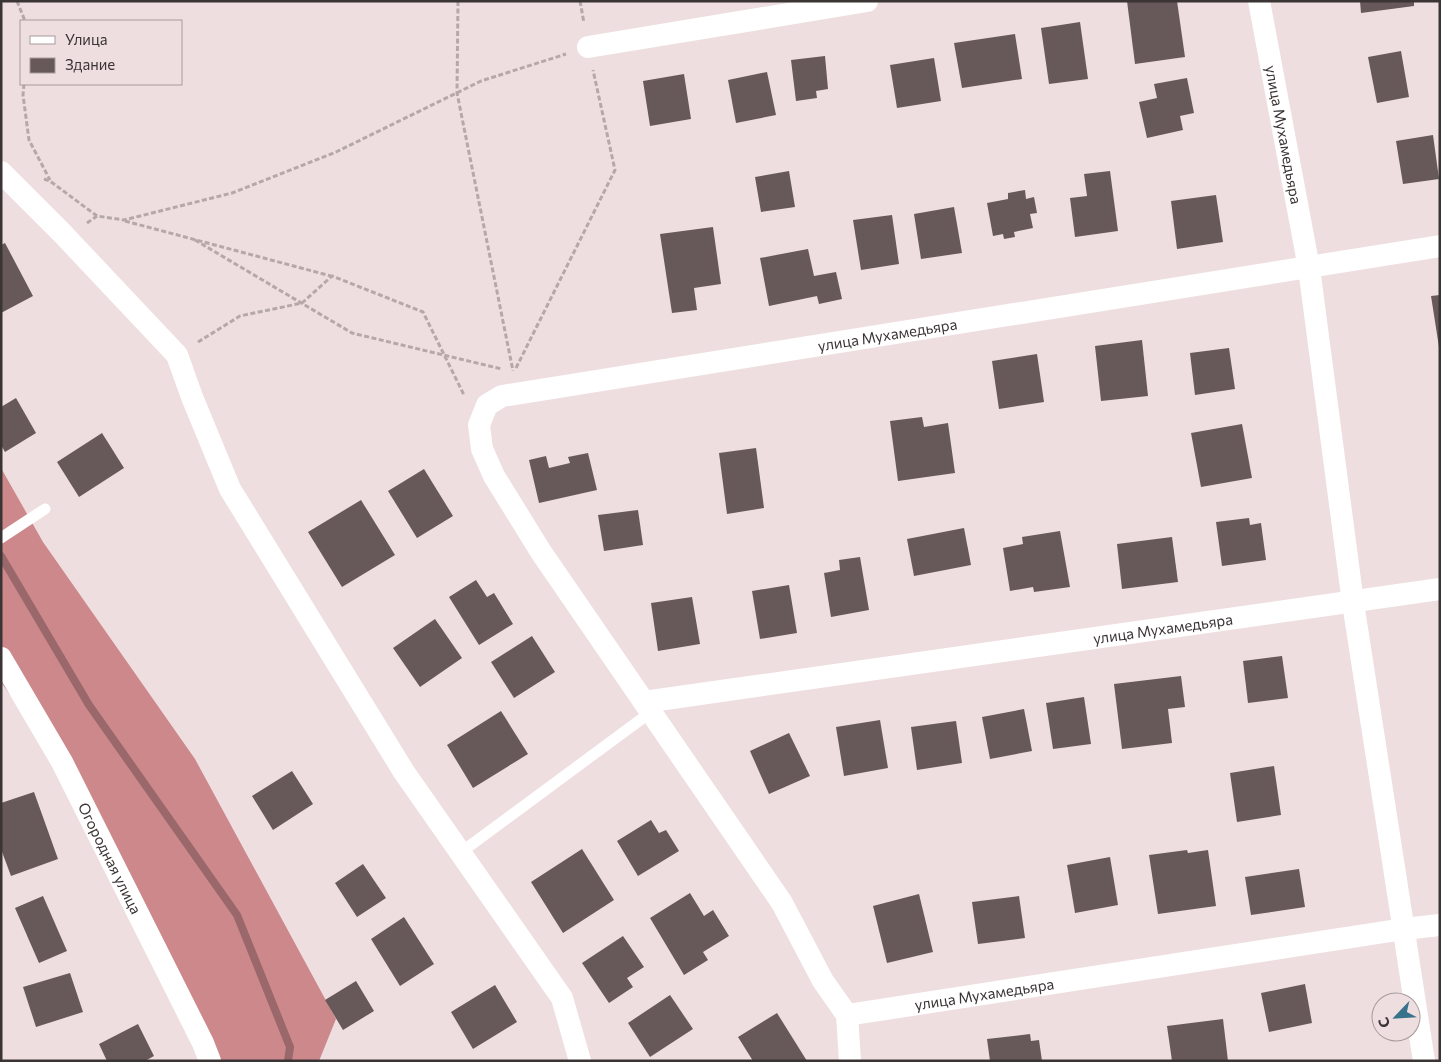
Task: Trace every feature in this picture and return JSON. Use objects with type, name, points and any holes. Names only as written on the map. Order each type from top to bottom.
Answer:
[{"type":"street","points":[[588,47],[867,1]]},
{"type":"street","name":"улица Мухамедьяра","points":[[1259,1],[1309,268],[1353,603],[1424,1061]]},
{"type":"street","points":[[1,172],[62,232],[177,355],[230,489],[404,772],[562,998],[580,1061]]},
{"type":"street","name":"улица Мухамедьяра","points":[[479,425],[488,405],[502,396],[1440,246]]},
{"type":"street","points":[[479,425],[482,449],[494,476],[541,552],[782,903],[823,981],[847,1015],[850,1061]]},
{"type":"street","name":"улица Мухамедьяра","points":[[648,707],[1440,589]]},
{"type":"street","name":"Огородная улица","points":[[1,658],[62,762],[204,1043],[210,1061]]},
{"type":"street","name":"улица Мухамедьяра","points":[[847,1015],[1440,925]]},
{"type":"lane","points":[[1,538],[45,509]]},
{"type":"lane","points":[[460,853],[648,707]]},
{"type":"path","points":[[17,1],[25,20]]},
{"type":"path","points":[[458,1],[457,93],[514,372]]},
{"type":"path","points":[[514,372],[615,170],[580,1]]},
{"type":"path","points":[[124,220],[232,193],[336,152],[481,81],[588,47]]},
{"type":"path","points":[[24,85],[23,95],[29,140],[50,181]]},
{"type":"path","points":[[42,178],[50,181],[97,216],[124,220],[332,276],[423,312],[479,425]]},
{"type":"path","points":[[195,240],[352,333],[514,372]]},
{"type":"path","points":[[177,355],[240,316],[302,303],[332,276]]},
{"type":"shaded area","points":[[1,468],[43,542],[195,759],[336,1019],[319,1061],[217,1061],[48,748],[1,682]]},
{"type":"building","points":[[1127,1],[1177,1],[1185,57],[1135,64]]},
{"type":"building","points":[[1360,1],[1414,1],[1414,6],[1361,13]]},
{"type":"building","points":[[1080,22],[1088,79],[1049,84],[1041,28]]},
{"type":"building","points":[[1015,34],[1022,79],[962,88],[954,43]]},
{"type":"building","points":[[1401,51],[1409,97],[1377,103],[1368,57]]},
{"type":"building","points":[[825,56],[828,89],[816,91],[817,98],[796,101],[791,60]]},
{"type":"building","points":[[934,58],[941,101],[897,108],[890,65]]},
{"type":"building","points":[[767,72],[776,115],[736,123],[728,80]]},
{"type":"building","points":[[684,74],[691,119],[650,126],[643,81]]},
{"type":"building","points":[[1187,78],[1194,113],[1180,116],[1183,130],[1147,138],[1139,102],[1157,98],[1154,84]]},
{"type":"building","points":[[1433,135],[1439,179],[1403,184],[1396,141]]},
{"type":"building","points":[[789,171],[795,207],[761,212],[755,177]]},
{"type":"building","points":[[1110,171],[1118,231],[1075,237],[1070,198],[1087,196],[1084,174]]},
{"type":"building","points":[[1025,190],[1026,199],[1034,197],[1037,213],[1030,214],[1033,228],[1014,232],[1015,237],[1004,239],[1003,234],[993,236],[987,203],[1008,199],[1008,193]]},
{"type":"building","points":[[1216,195],[1223,242],[1177,249],[1171,201]]},
{"type":"building","points":[[954,207],[962,253],[921,259],[914,214]]},
{"type":"building","points":[[892,215],[899,264],[861,270],[853,220]]},
{"type":"building","points":[[713,227],[721,284],[694,288],[697,310],[672,313],[660,234]]},
{"type":"building","points":[[5,243],[33,296],[1,313],[1,245]]},
{"type":"building","points":[[808,249],[814,276],[836,272],[842,299],[819,304],[817,296],[769,306],[760,258]]},
{"type":"building","points":[[1440,295],[1440,347],[1439,347],[1431,296]]},
{"type":"building","points":[[1142,340],[1148,396],[1101,401],[1095,346]]},
{"type":"building","points":[[1229,348],[1235,389],[1195,395],[1190,353]]},
{"type":"building","points":[[1037,354],[1044,402],[999,409],[992,361]]},
{"type":"building","points":[[16,398],[36,433],[5,452],[1,445],[1,407]]},
{"type":"building","points":[[922,417],[924,427],[948,423],[955,473],[898,481],[890,421]]},
{"type":"building","points":[[1242,424],[1252,478],[1201,487],[1191,433]]},
{"type":"building","points":[[102,433],[124,468],[79,497],[57,462]]},
{"type":"building","points":[[756,448],[764,508],[727,514],[719,453]]},
{"type":"building","points":[[588,453],[597,490],[539,503],[529,460],[546,456],[549,468],[570,463],[568,457]]},
{"type":"building","points":[[424,469],[453,516],[417,538],[388,491]]},
{"type":"building","points":[[361,500],[395,555],[342,587],[308,532]]},
{"type":"building","points":[[638,510],[643,545],[604,551],[598,515]]},
{"type":"building","points":[[1249,518],[1250,525],[1261,523],[1266,560],[1222,566],[1216,522]]},
{"type":"building","points":[[964,528],[971,565],[914,576],[907,539]]},
{"type":"building","points":[[1060,531],[1070,587],[1034,592],[1033,587],[1010,591],[1003,548],[1023,544],[1022,537]]},
{"type":"building","points":[[1172,537],[1178,582],[1122,589],[1117,544]]},
{"type":"building","points":[[860,557],[869,610],[831,617],[824,573],[840,570],[839,560]]},
{"type":"building","points":[[476,580],[487,597],[494,593],[513,624],[479,645],[449,597]]},
{"type":"building","points":[[789,585],[797,633],[760,639],[752,591]]},
{"type":"building","points":[[692,597],[700,644],[658,651],[651,603]]},
{"type":"building","points":[[435,619],[462,658],[420,687],[393,648]]},
{"type":"building","points":[[532,636],[555,672],[514,698],[491,662]]},
{"type":"building","points":[[1282,656],[1288,698],[1248,703],[1243,661]]},
{"type":"building","points":[[1181,676],[1185,707],[1168,709],[1172,743],[1122,749],[1114,684]]},
{"type":"building","points":[[1084,697],[1091,744],[1053,749],[1046,703]]},
{"type":"building","points":[[1024,709],[1032,751],[990,759],[982,717]]},
{"type":"building","points":[[501,711],[528,754],[473,788],[447,745]]},
{"type":"building","points":[[880,720],[888,768],[844,776],[836,727]]},
{"type":"building","points":[[956,721],[962,763],[917,770],[911,727]]},
{"type":"building","points":[[789,733],[810,776],[769,794],[750,751]]},
{"type":"building","points":[[1274,766],[1281,815],[1237,822],[1230,773]]},
{"type":"building","points":[[292,771],[313,804],[273,830],[252,796]]},
{"type":"building","points":[[34,792],[58,859],[11,876],[1,849],[1,803]]},
{"type":"building","points":[[651,820],[659,833],[666,830],[679,851],[638,876],[617,841]]},
{"type":"building","points":[[582,849],[614,900],[563,933],[531,882]]},
{"type":"building","points":[[1187,850],[1188,853],[1208,850],[1216,906],[1158,914],[1149,855]]},
{"type":"building","points":[[1110,857],[1118,905],[1075,913],[1067,865]]},
{"type":"building","points":[[363,864],[386,898],[357,917],[335,883]]},
{"type":"building","points":[[1299,869],[1305,907],[1251,915],[1245,877]]},
{"type":"building","points":[[690,893],[704,916],[713,910],[729,936],[703,952],[708,960],[684,975],[650,918]]},
{"type":"building","points":[[919,894],[933,952],[887,963],[873,906]]},
{"type":"building","points":[[43,896],[67,951],[39,963],[15,908]]},
{"type":"building","points":[[1019,896],[1025,938],[978,944],[972,902]]},
{"type":"building","points":[[404,917],[434,964],[400,986],[371,939]]},
{"type":"building","points":[[623,936],[644,967],[627,978],[633,987],[609,1003],[582,963]]},
{"type":"building","points":[[70,973],[83,1012],[36,1027],[23,987]]},
{"type":"building","points":[[356,981],[374,1011],[343,1030],[325,1000]]},
{"type":"building","points":[[1305,984],[1312,1023],[1269,1032],[1261,993]]},
{"type":"building","points":[[495,985],[517,1022],[473,1049],[451,1012]]},
{"type":"building","points":[[670,995],[693,1029],[650,1057],[628,1023]]},
{"type":"building","points":[[777,1013],[807,1061],[753,1061],[738,1037]]},
{"type":"building","points":[[1223,1019],[1228,1061],[1172,1061],[1167,1026]]},
{"type":"building","points":[[138,1024],[154,1056],[145,1061],[107,1061],[99,1044]]},
{"type":"building","points":[[1030,1034],[1031,1041],[1039,1040],[1042,1061],[990,1061],[987,1039]]},
{"type":"waterway","points":[[1,556],[89,705],[237,915],[290,1047],[288,1061]]}]
